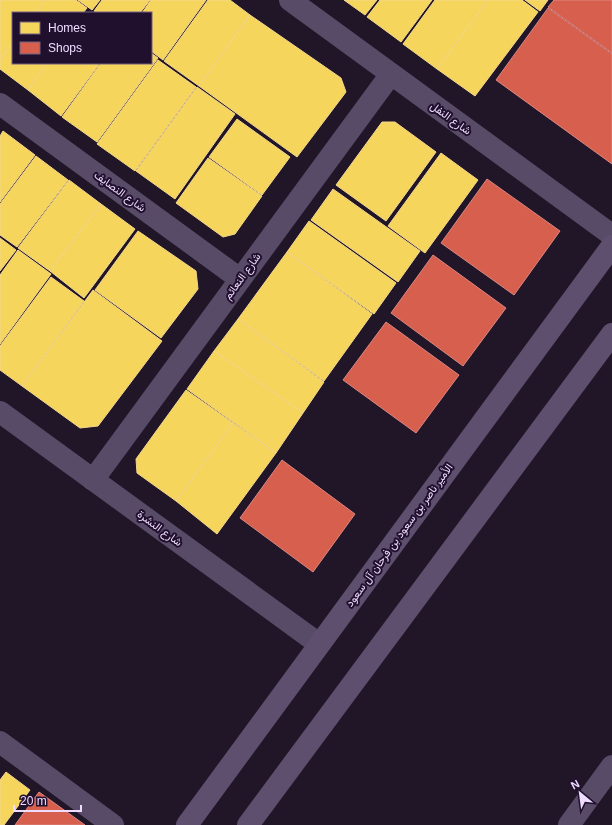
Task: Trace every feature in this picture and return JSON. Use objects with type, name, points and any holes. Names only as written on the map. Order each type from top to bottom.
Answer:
[{"type":"street","name":"شارع النفل","points":[[290,0],[612,235]]},
{"type":"street","name":"شارع النعائم","points":[[93,480],[391,74]]},
{"type":"street","name":"شارع النصايف","points":[[0,104],[240,279]]},
{"type":"street","name":"الأمير ناصر بن سعود بن فرحان آل سعود","points":[[187,825],[612,246]]},
{"type":"street","points":[[248,825],[612,334]]},
{"type":"street","name":"شارع النشرة","points":[[0,412],[320,644]]},
{"type":"street","points":[[0,742],[113,825]]},
{"type":"street","points":[[569,825],[612,766]]},
{"type":"building: Homes","points":[[0,0],[45,0],[36,12],[12,12],[12,44],[0,60]]},
{"type":"building: Homes","points":[[45,0],[76,0],[87,8],[84,12],[36,12]]},
{"type":"building: Homes","points":[[78,0],[100,0],[92,10]]},
{"type":"building: Homes","points":[[102,0],[150,0],[141,12],[94,11]]},
{"type":"building: Homes","points":[[151,0],[206,0],[163,60],[152,52],[152,12],[143,12]]},
{"type":"building: Homes","points":[[208,0],[230,0],[250,15],[199,86],[164,61]]},
{"type":"building: Homes","points":[[344,0],[377,0],[365,15]]},
{"type":"building: Homes","points":[[380,0],[432,0],[401,42],[367,17]]},
{"type":"building: Homes","points":[[435,0],[488,0],[437,69],[403,44]]},
{"type":"building: Homes","points":[[488,0],[522,0],[538,12],[475,96],[437,69]]},
{"type":"building: Homes","points":[[525,0],[548,0],[540,11]]},
{"type":"building: Homes","points":[[250,15],[341,78],[346,92],[297,157],[199,86]]},
{"type":"building: Homes","points":[[12,44],[12,64],[46,64],[28,90],[0,69],[0,60]]},
{"type":"building: Homes","points":[[152,54],[158,58],[97,142],[62,117],[100,64],[152,64]]},
{"type":"building: Homes","points":[[158,60],[196,87],[135,171],[97,144]]},
{"type":"building: Homes","points":[[46,64],[99,64],[61,116],[28,90]]},
{"type":"building: Homes","points":[[197,87],[235,114],[175,199],[136,171]]},
{"type":"building: Homes","points":[[237,119],[290,157],[262,195],[209,157]]},
{"type":"building: Homes","points":[[382,122],[395,122],[436,152],[386,221],[336,185]]},
{"type":"building: Homes","points":[[3,131],[35,155],[0,202],[0,136]]},
{"type":"building: Homes","points":[[441,153],[478,180],[425,253],[388,226]]},
{"type":"building: Homes","points":[[36,156],[68,180],[17,247],[0,235],[0,204]]},
{"type":"building: Homes","points":[[208,158],[262,196],[235,234],[223,237],[176,203]]},
{"type":"building: Homes","points":[[69,180],[101,204],[50,271],[18,248]]},
{"type":"building: Homes","points":[[333,189],[420,251],[398,282],[311,220]]},
{"type":"building: Homes","points":[[101,204],[135,229],[84,298],[50,271]]},
{"type":"building: Homes","points":[[309,221],[396,283],[374,314],[287,252]]},
{"type":"building: Homes","points":[[138,231],[196,271],[198,289],[161,338],[95,290]]},
{"type":"building: Homes","points":[[0,238],[16,250],[0,271]]},
{"type":"building: Homes","points":[[18,250],[51,274],[0,344],[0,275]]},
{"type":"building: Homes","points":[[287,252],[372,314],[324,381],[238,319]]},
{"type":"building: Homes","points":[[51,277],[84,301],[22,386],[0,370],[0,346]]},
{"type":"building: Homes","points":[[93,290],[162,341],[98,426],[80,428],[22,386]]},
{"type":"building: Homes","points":[[238,319],[324,382],[303,413],[214,351]]},
{"type":"building: Homes","points":[[214,351],[303,413],[276,453],[187,389]]},
{"type":"building: Homes","points":[[186,390],[233,423],[176,501],[137,473],[136,459]]},
{"type":"building: Homes","points":[[233,423],[276,453],[217,534],[176,501]]},
{"type":"building: Homes","points":[[6,772],[30,790],[4,825],[0,825],[0,780]]},
{"type":"building: Shops","points":[[554,0],[612,0],[612,53],[548,7]]},
{"type":"building: Shops","points":[[548,8],[612,54],[612,164],[496,80]]},
{"type":"building: Shops","points":[[487,179],[560,231],[514,295],[441,243]]},
{"type":"building: Shops","points":[[433,255],[506,308],[463,366],[391,313]]},
{"type":"building: Shops","points":[[386,322],[459,375],[416,433],[343,380]]},
{"type":"building: Shops","points":[[282,460],[355,514],[313,572],[240,518]]},
{"type":"building: Shops","points":[[39,792],[85,825],[15,825]]}]
